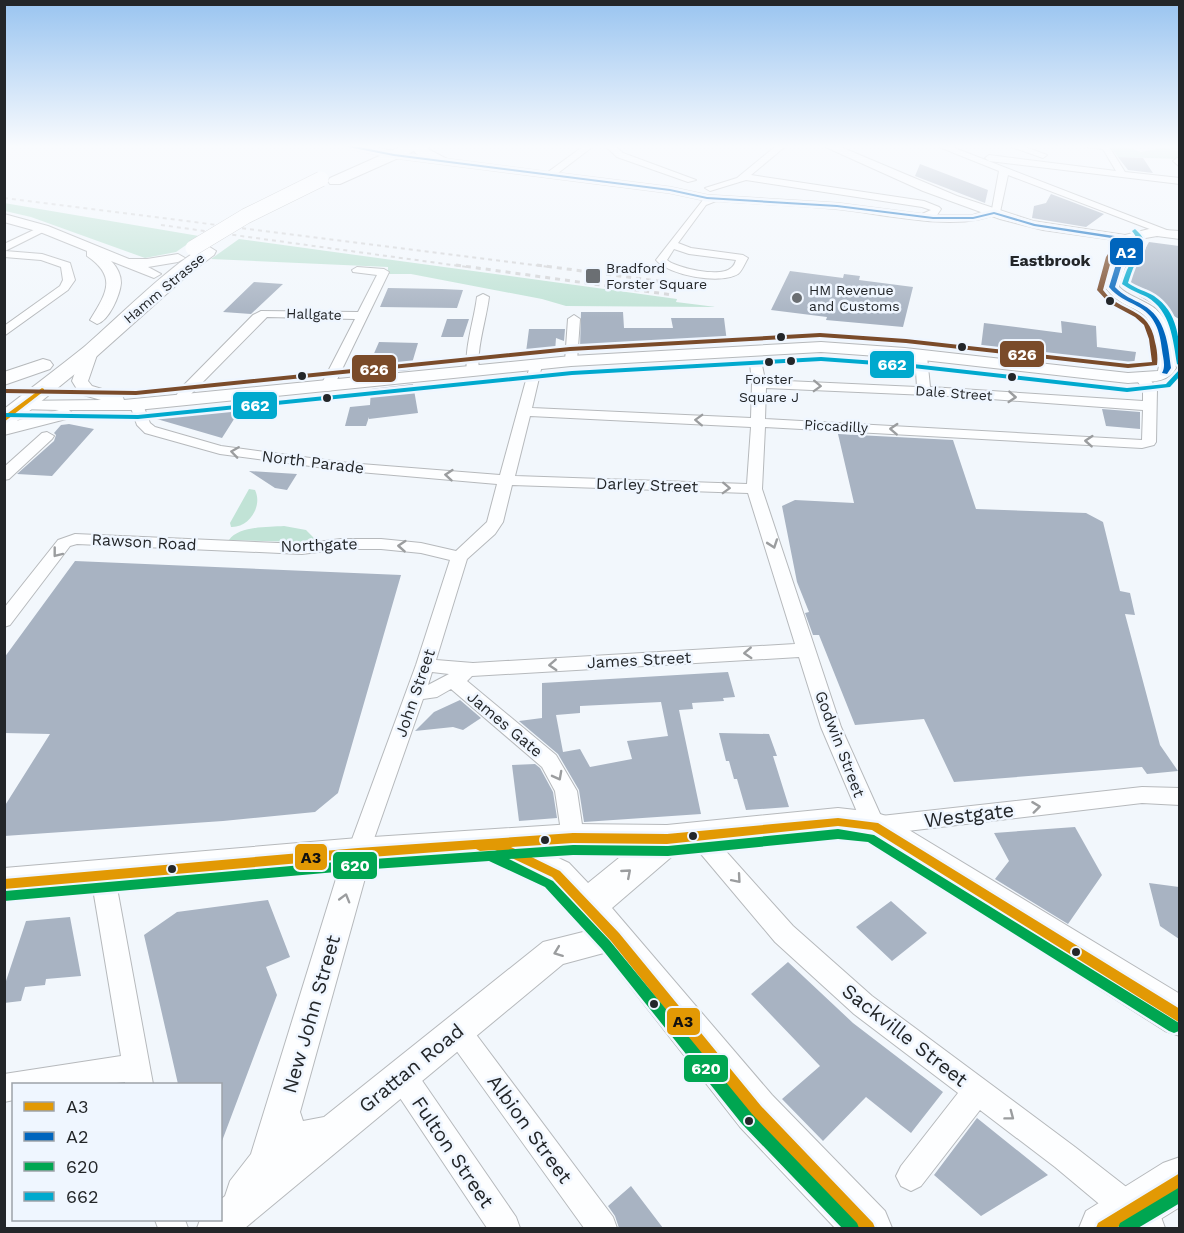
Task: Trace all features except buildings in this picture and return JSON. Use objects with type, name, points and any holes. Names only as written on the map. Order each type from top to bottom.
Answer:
[{"type":"main road","name":"Hamm Strasse","points":[[9,394],[42,390],[85,343],[193,252],[286,203]]},
{"type":"main road","name":"Hamm Strasse","points":[[85,343],[97,320],[157,282],[193,252]]},
{"type":"main road","points":[[4,420],[9,394],[61,350]]},
{"type":"main road","name":"Westgate","points":[[4,884],[358,853],[573,838],[683,837],[838,822],[874,826]]},
{"type":"main road","points":[[874,826],[1179,1017]]},
{"type":"main road","name":"Grattan Road","points":[[601,922],[683,837]]},
{"type":"main road","points":[[496,845],[556,874],[601,922],[756,1111],[868,1228]]},
{"type":"main road","points":[[1128,1223],[1179,1180]]},
{"type":"street","points":[[673,245],[689,251],[743,258],[735,271],[728,275],[676,270],[665,266],[661,260],[673,245],[696,203]]},
{"type":"street","points":[[783,203],[847,207],[921,217],[984,216],[1126,238],[1140,234],[1176,234]]},
{"type":"street","points":[[910,203],[932,206],[936,209],[934,213],[921,217]]},
{"type":"street","points":[[957,203],[1031,236],[1104,248],[1114,253],[1120,261]]},
{"type":"street","points":[[957,203],[984,216]]},
{"type":"street","points":[[984,216],[997,210],[998,203]]},
{"type":"street","points":[[1090,203],[1176,234]]},
{"type":"street","points":[[4,218],[44,229],[126,261],[157,282]]},
{"type":"street","points":[[4,248],[44,229]]},
{"type":"street","points":[[64,238],[105,261],[112,268],[115,284],[110,300],[97,320]]},
{"type":"street","points":[[4,430],[51,416],[106,406],[327,387],[571,361],[821,347],[1142,378],[1164,375],[1168,368],[1158,321],[1149,310],[1118,295],[1112,287],[1120,261],[1131,245],[1126,238]]},
{"type":"street","points":[[126,261],[147,263],[193,252]]},
{"type":"street","points":[[4,254],[55,260],[66,265],[69,280],[64,288],[4,332]]},
{"type":"street","points":[[327,387],[384,273],[357,270]]},
{"type":"street","points":[[473,371],[471,356],[479,327],[483,297]]},
{"type":"street","name":"Hallgate","points":[[181,400],[185,392],[256,318],[266,313],[363,316]]},
{"type":"street","points":[[571,361],[573,319]]},
{"type":"street","points":[[85,343],[80,381],[86,390],[137,405]]},
{"type":"street","points":[[921,356],[924,391]]},
{"type":"street","points":[[754,489],[759,422],[759,384],[756,363]]},
{"type":"street","points":[[459,556],[479,541],[495,522],[536,364]]},
{"type":"street","points":[[1142,378],[1150,389],[1149,406]]},
{"type":"street","name":"Dale Street","points":[[759,384],[924,391],[1149,406]]},
{"type":"street","points":[[42,390],[137,405]]},
{"type":"street","points":[[9,394],[106,406]]},
{"type":"street","name":"North Parade","points":[[137,405],[144,425],[150,430],[220,450],[348,467],[541,481]]},
{"type":"street","name":"Piccadilly","points":[[525,412],[759,422],[1147,444],[1150,431],[1149,406]]},
{"type":"street","points":[[4,476],[47,436]]},
{"type":"street","name":"Darley Street","points":[[541,481],[754,489]]},
{"type":"street","name":"Godwin Street","points":[[754,489],[831,727],[874,826]]},
{"type":"street","name":"Rawson Road","points":[[4,621],[64,543],[75,539],[214,545]]},
{"type":"street","name":"Northgate","points":[[214,545],[302,549],[334,542],[363,543],[428,548],[459,556]]},
{"type":"street","name":"John Street","points":[[358,853],[425,665],[459,556]]},
{"type":"street","name":"James Street","points":[[425,665],[473,670],[806,650]]},
{"type":"street","name":"James Street","points":[[415,693],[430,692],[473,670]]},
{"type":"street","name":"James Gate","points":[[454,681],[549,761],[566,791],[573,838]]},
{"type":"street","name":"Westgate","points":[[874,826],[1142,795],[1179,797]]},
{"type":"street","name":"Sackville Street","points":[[683,837],[784,934],[863,1005],[977,1090],[1128,1223]]},
{"type":"street","name":"New John Street","points":[[330,1134],[303,1139],[288,1133],[282,1113],[358,853]]},
{"type":"street","points":[[39,1083],[137,1076],[103,877]]},
{"type":"street","name":"Grattan Road","points":[[218,1226],[554,952],[601,922]]},
{"type":"street","name":"Albion Street","points":[[457,1030],[602,1228]]},
{"type":"street","name":"Fulton Street","points":[[402,1076],[505,1228]]},
{"type":"street","points":[[911,1176],[977,1090]]},
{"type":"street","name":"Grattan Road","points":[[222,1221],[266,1164],[282,1113]]},
{"type":"green space","points":[[4,203],[199,236],[176,252],[145,258],[31,217],[5,211]]},
{"type":"green space","points":[[239,239],[677,299],[676,302],[716,307],[566,306],[542,299],[411,274],[388,274],[388,267],[211,259]]},
{"type":"green space","points":[[249,489],[255,490],[256,509],[249,520],[231,527],[230,523]]},
{"type":"green space","points":[[284,526],[306,530],[316,540],[302,542],[229,540],[234,535],[247,530]]},
{"type":"railway","points":[[40,203],[549,267]]},
{"type":"railway","points":[[161,225],[467,267]]},
{"type":"railway","points":[[456,265],[673,295]]},
{"type":"railway","points":[[537,265],[680,284]]},
{"type":"transit line","name":"A2","points":[[781,203],[837,206],[933,218],[973,218],[994,213],[1034,225],[1126,239],[1131,245],[1120,261],[1112,287],[1121,296],[1148,310],[1159,324],[1168,368],[1165,373]]},
{"type":"transit line","name":"662","points":[[1135,231],[1142,241],[1142,249],[1132,265],[1125,284],[1151,297],[1165,310],[1173,326],[1180,364]]},
{"type":"transit line","name":"626","points":[[5,391],[136,393],[570,349],[820,335],[906,341],[1128,366],[1155,364],[1152,339],[1147,325],[1137,316],[1111,302],[1100,290],[1109,257],[1116,246]]},
{"type":"transit line","name":"662","points":[[4,415],[138,417],[572,373],[821,359],[904,365],[1127,390],[1168,386],[1180,371]]},
{"type":"transit line","name":"A3","points":[[4,420],[42,390]]},
{"type":"transit line","name":"A3","points":[[4,884],[358,853],[573,838],[667,839],[838,822],[874,826],[1180,1017]]},
{"type":"transit line","name":"620","points":[[5,896],[359,865],[573,850],[668,851],[838,834],[870,838],[1174,1027]]},
{"type":"transit line","name":"A3","points":[[480,846],[496,845],[556,874],[615,937],[756,1111],[868,1228]]},
{"type":"transit line","name":"620","points":[[491,856],[549,884],[606,945],[747,1119],[852,1228]]},
{"type":"transit line","name":"A3","points":[[1103,1228],[1180,1180]]},
{"type":"transit line","name":"620","points":[[1125,1228],[1180,1194]]},
{"type":"place","name":"Bradford Forster Square","points":[[593,276]]},
{"type":"place","name":"HM Revenue and Customs","points":[[797,298]]},
{"type":"place","name":"Forster Square J","points":[[769,362]]},
{"type":"district","name":"Eastbrook","points":[[1050,260]]}]
